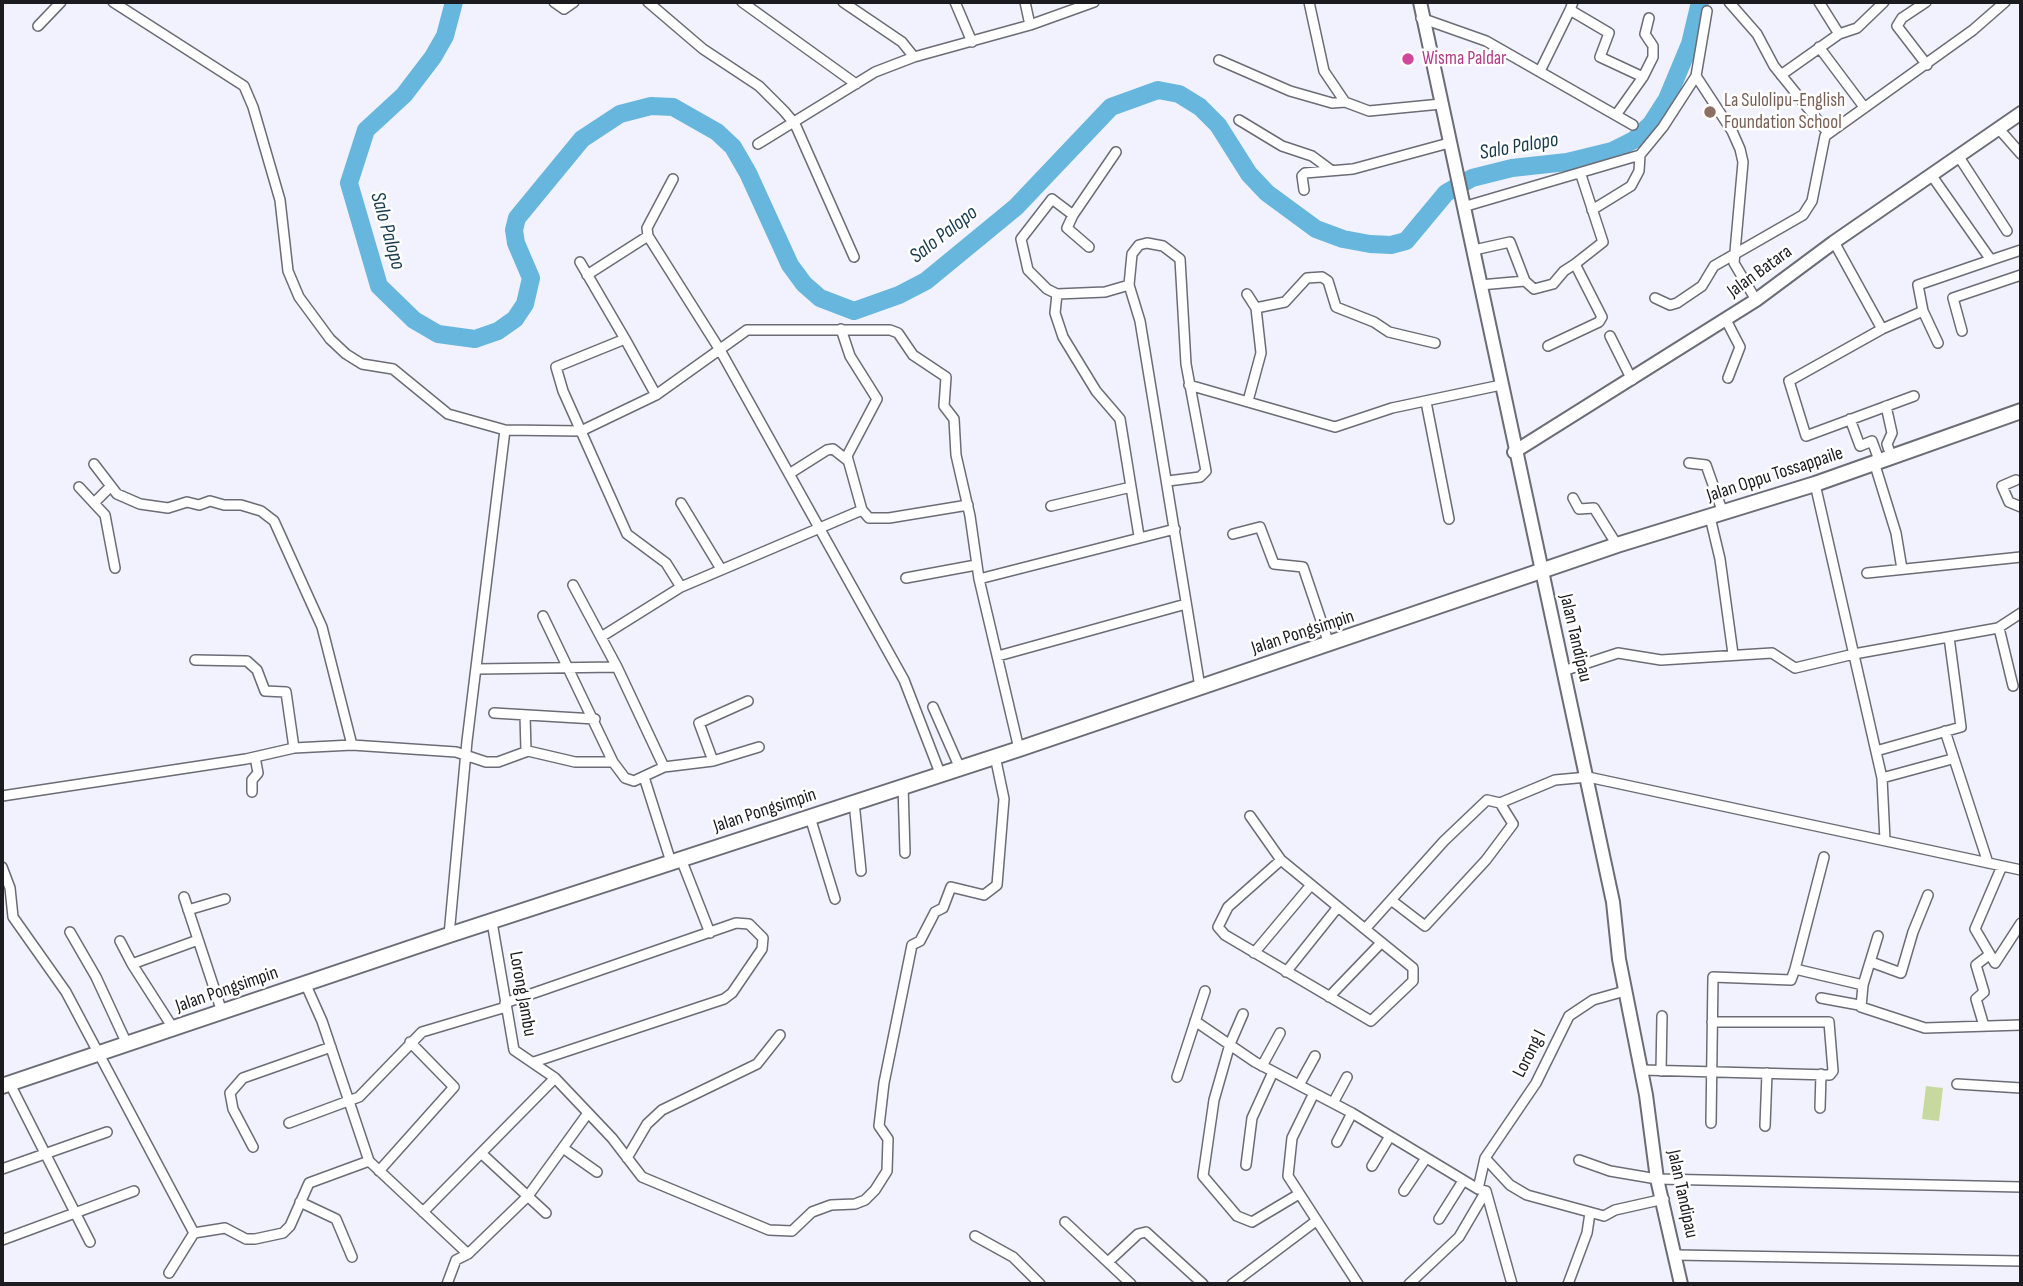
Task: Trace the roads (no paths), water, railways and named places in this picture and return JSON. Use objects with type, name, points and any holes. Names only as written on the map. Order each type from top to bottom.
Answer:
[{"type":"main road","name":"Jalan Oppu Tossappaile","points":[[1541,574],[1617,545],[1815,484],[2021,411]]},
{"type":"main road","name":"Jalan Pongsimpin","points":[[6,1085],[449,935],[940,772],[1019,749],[1541,574]]},
{"type":"street","points":[[38,26],[61,2]]},
{"type":"street","points":[[113,2],[236,79],[248,92],[280,200],[290,276],[299,297],[334,344],[362,364],[393,369],[443,411],[505,430],[581,432],[656,395],[740,334],[752,329],[892,330],[916,358],[944,375],[944,406],[954,419],[956,455],[968,505],[976,565],[1019,749]]},
{"type":"street","points":[[554,2],[564,9],[574,2]]},
{"type":"street","points":[[648,2],[703,49],[759,86],[795,124],[854,257]]},
{"type":"street","points":[[742,2],[856,85]]},
{"type":"street","points":[[843,2],[902,42],[914,57]]},
{"type":"street","points":[[955,2],[972,42]]},
{"type":"street","points":[[1025,2],[1030,25]]},
{"type":"street","points":[[758,144],[795,124],[875,72],[914,57],[1030,25],[1094,2]]},
{"type":"street","points":[[1309,2],[1324,71],[1345,102],[1357,109],[1374,111],[1441,104]]},
{"type":"street","name":"Jalan Tandipau","points":[[1420,2],[1421,18],[1474,250],[1514,452],[1588,778],[1613,902],[1625,990],[1642,1070],[1657,1180],[1664,1199],[1681,1284]]},
{"type":"street","points":[[1729,2],[1757,34],[1781,75],[1828,133]]},
{"type":"street","points":[[1819,2],[1839,34]]},
{"type":"street","points":[[1781,75],[1839,34],[1857,28],[1884,2]]},
{"type":"street","points":[[1926,2],[1902,18],[1897,26],[1927,65]]},
{"type":"street","points":[[1655,298],[1670,305],[1677,303],[1702,286],[1714,266],[1789,223],[1808,208],[1820,167],[1823,139],[1828,133],[1927,65],[2006,2]]},
{"type":"street","points":[[1541,71],[1572,6],[1609,33],[1600,57],[1643,77]]},
{"type":"street","points":[[1462,204],[1581,175],[1640,155],[1663,127],[1696,76],[1707,11]]},
{"type":"street","points":[[1421,18],[1486,41],[1633,125]]},
{"type":"street","points":[[1616,115],[1643,77],[1654,52],[1645,34],[1649,18]]},
{"type":"street","points":[[1819,47],[1864,107]]},
{"type":"street","points":[[1219,60],[1290,91],[1332,103],[1345,102]]},
{"type":"street","points":[[1696,76],[1732,131],[1743,162],[1735,254],[1737,274],[1756,300]]},
{"type":"street","name":"Jalan Batara","points":[[1514,452],[1727,320],[1834,242],[2021,113]]},
{"type":"street","points":[[1239,120],[1282,146],[1312,156],[1331,170]]},
{"type":"street","points":[[1999,129],[2021,153]]},
{"type":"street","points":[[1304,190],[1303,174],[1353,169],[1449,143]]},
{"type":"street","points":[[1089,247],[1067,228],[1116,152]]},
{"type":"street","points":[[1592,210],[1631,186],[1639,171],[1640,155]]},
{"type":"street","points":[[1959,157],[2007,231]]},
{"type":"street","points":[[1474,250],[1510,242],[1525,281],[1534,289],[1549,286],[1602,243],[1581,175]]},
{"type":"street","points":[[1932,176],[1991,260]]},
{"type":"street","points":[[673,179],[647,228],[648,236],[720,350],[908,688],[940,772]]},
{"type":"street","points":[[1073,215],[1052,199],[1021,239],[1028,270],[1046,289],[1057,294],[1105,292],[1129,285]]},
{"type":"street","points":[[587,275],[648,236]]},
{"type":"street","points":[[1834,242],[1882,329]]},
{"type":"street","points":[[1168,481],[1200,477],[1206,471],[1189,384],[1179,257],[1163,246],[1139,245],[1132,254],[1129,285],[1140,321],[1200,687]]},
{"type":"street","points":[[1938,343],[1923,311],[1916,288],[1918,285],[2021,250]]},
{"type":"street","points":[[580,262],[656,395]]},
{"type":"street","points":[[1549,346],[1601,320],[1575,264]]},
{"type":"street","points":[[1962,331],[1953,298],[2021,275]]},
{"type":"street","points":[[1256,308],[1285,302],[1307,278],[1322,277],[1328,281],[1336,307],[1374,321],[1389,332],[1435,343]]},
{"type":"street","points":[[1480,285],[1525,281]]},
{"type":"street","points":[[1057,294],[1055,313],[1063,337],[1093,387],[1120,419],[1139,536]]},
{"type":"street","points":[[1247,294],[1256,308],[1261,353],[1248,401]]},
{"type":"street","points":[[1914,396],[1805,436],[1788,383],[1882,329],[1923,311]]},
{"type":"street","points":[[1727,320],[1740,347],[1728,378]]},
{"type":"street","points":[[841,329],[850,356],[873,389],[877,401],[847,455],[862,510],[867,517],[889,518],[968,505]]},
{"type":"street","points":[[1610,336],[1632,380]]},
{"type":"street","points":[[625,339],[556,367],[581,432],[627,534],[666,563],[681,587]]},
{"type":"street","points":[[1189,384],[1335,427],[1392,408],[1501,385]]},
{"type":"street","points":[[1426,402],[1449,519]]},
{"type":"street","points":[[1881,459],[1892,433],[1885,406]]},
{"type":"street","points":[[1850,419],[1860,446],[1871,441],[1881,459],[1902,569]]},
{"type":"street","points":[[449,935],[466,754],[505,430]]},
{"type":"street","points":[[789,474],[827,450],[833,449],[847,460]]},
{"type":"street","points":[[1689,463],[1706,465],[1717,515],[1733,654]]},
{"type":"street","points":[[94,464],[124,498],[140,504],[168,508],[187,502],[199,505],[210,501],[222,505],[241,505],[261,511],[274,520],[322,627],[352,745]]},
{"type":"street","points":[[2016,480],[2003,486],[2009,502],[2021,507]]},
{"type":"street","points":[[1815,484],[1828,551],[1882,778],[1885,840]]},
{"type":"street","points":[[94,503],[111,486]]},
{"type":"street","points":[[79,487],[105,515],[115,568]]},
{"type":"street","points":[[1051,506],[1131,487]]},
{"type":"street","points":[[1573,498],[1581,510],[1594,508],[1617,545]]},
{"type":"street","points":[[681,503],[721,569]]},
{"type":"street","points":[[601,637],[681,587],[819,526],[862,510]]},
{"type":"street","points":[[1233,534],[1260,527],[1274,564],[1303,567],[1329,644]]},
{"type":"street","points":[[979,579],[1175,528]]},
{"type":"street","points":[[1867,573],[2021,557]]},
{"type":"street","points":[[906,578],[976,565]]},
{"type":"street","points":[[573,585],[617,667],[664,767]]},
{"type":"street","points":[[998,656],[1186,604]]},
{"type":"street","points":[[1563,671],[1612,654],[1661,660],[1772,653],[1792,668],[1999,628],[2021,613]]},
{"type":"street","points":[[543,616],[595,719],[613,762],[627,780],[644,777],[664,767],[713,761],[758,747]]},
{"type":"street","points":[[1999,628],[2013,686]]},
{"type":"street","points":[[1876,751],[1962,725],[1949,637]]},
{"type":"street","points":[[195,660],[247,661],[257,670],[265,691],[286,692],[294,748]]},
{"type":"street","points":[[477,669],[571,670],[617,667]]},
{"type":"street","points":[[713,761],[699,723],[748,701]]},
{"type":"street","points":[[933,707],[959,766]]},
{"type":"street","points":[[494,713],[595,719]]},
{"type":"street","points":[[525,715],[526,751]]},
{"type":"street","points":[[1945,732],[1988,863]]},
{"type":"street","points":[[2,796],[255,757],[294,748],[352,745],[466,754],[494,762],[526,751],[565,761],[613,762]]},
{"type":"street","name":"Lorong Jambu","points":[[492,922],[513,1048],[555,1078],[642,1177],[780,1233],[794,1231],[812,1212],[831,1205],[857,1204],[871,1196],[887,1169],[888,1139],[879,1126],[884,1083],[912,945],[921,939],[935,912],[943,908],[951,887],[984,895],[997,885],[1004,799],[995,756]]},
{"type":"street","points":[[252,792],[252,780],[258,773],[255,757]]},
{"type":"street","points":[[1882,778],[1952,759]]},
{"type":"street","points":[[644,777],[676,861],[710,933]]},
{"type":"street","points":[[1365,929],[1444,841],[1487,800],[1500,803],[1555,780],[1588,778],[2021,870]]},
{"type":"street","points":[[903,785],[905,853]]},
{"type":"street","points":[[854,802],[862,871]]},
{"type":"street","points":[[1391,900],[1425,926],[1486,860],[1513,824],[1500,803]]},
{"type":"street","points":[[1250,816],[1281,860],[1380,944],[1413,968],[1413,981],[1371,1021],[1254,953],[1218,928],[1228,908],[1281,860]]},
{"type":"street","points":[[810,817],[835,899]]},
{"type":"street","points":[[1712,1123],[1710,1072],[1714,976],[1791,979],[1825,857]]},
{"type":"street","points":[[2002,866],[1975,927],[1976,935],[1996,962],[2021,923]]},
{"type":"street","points":[[2,867],[10,888],[13,917],[66,992],[194,1233]]},
{"type":"street","points":[[1254,953],[1311,885]]},
{"type":"street","points":[[1871,962],[1901,973],[1928,895]]},
{"type":"street","points":[[184,897],[222,1012]]},
{"type":"street","points":[[188,910],[225,899]]},
{"type":"street","points":[[1286,972],[1338,907]]},
{"type":"street","points":[[289,1123],[361,1094],[410,1042],[430,1028],[747,922],[764,940],[762,949],[728,996],[534,1062]]},
{"type":"street","points":[[70,932],[96,977],[127,1044]]},
{"type":"street","points":[[1859,1004],[1878,936]]},
{"type":"street","points":[[132,964],[198,940]]},
{"type":"street","points":[[120,941],[173,1028]]},
{"type":"street","points":[[1329,997],[1380,944]]},
{"type":"street","points":[[1984,1026],[1976,999],[1984,993],[1976,965],[1989,955]]},
{"type":"street","points":[[1795,970],[1863,985]]},
{"type":"street","points":[[305,984],[331,1047],[369,1161],[468,1254]]},
{"type":"street","points":[[1177,1077],[1205,990]]},
{"type":"street","name":"Lorong I","points":[[1485,1158],[1536,1083],[1569,1016],[1593,1000],[1625,990]]},
{"type":"street","points":[[1821,998],[1859,1004],[1866,1009],[1925,1028],[2021,1025]]},
{"type":"street","points":[[1243,1014],[1230,1044],[1211,1115],[1202,1168],[1205,1181],[1237,1216],[1252,1222],[1299,1194]]},
{"type":"street","points":[[1661,1071],[1662,1016]]},
{"type":"street","points":[[1195,1021],[1262,1066],[1352,1113],[1482,1190],[1512,1284]]},
{"type":"street","points":[[1642,1070],[1831,1074],[1834,1070],[1829,1022],[1712,1022]]},
{"type":"street","points":[[1262,1066],[1280,1033]]},
{"type":"street","points":[[627,1158],[647,1124],[662,1110],[757,1064],[780,1035]]},
{"type":"street","points":[[379,1171],[454,1087],[410,1042]]},
{"type":"street","points":[[253,1147],[229,1096],[239,1081],[331,1047]]},
{"type":"street","points":[[1300,1085],[1315,1056]]},
{"type":"street","points":[[1246,1165],[1254,1112],[1273,1072]]},
{"type":"street","points":[[1765,1126],[1767,1073]]},
{"type":"street","points":[[1820,1108],[1821,1074]]},
{"type":"street","points":[[1333,1103],[1347,1077]]},
{"type":"street","points":[[423,1212],[555,1078]]},
{"type":"street","points":[[1957,1084],[2021,1088]]},
{"type":"street","points":[[6,1085],[48,1153],[90,1242]]},
{"type":"street","points":[[1314,1093],[1292,1138],[1288,1176],[1358,1284]]},
{"type":"street","points":[[447,1284],[456,1260],[468,1254],[528,1196],[588,1113]]},
{"type":"street","points":[[1337,1142],[1352,1113]]},
{"type":"street","points":[[2,1169],[107,1132]]},
{"type":"street","points":[[1372,1166],[1390,1136]]},
{"type":"street","points":[[563,1148],[597,1172]]},
{"type":"street","points":[[481,1153],[546,1213]]},
{"type":"street","points":[[1404,1191],[1426,1158]]},
{"type":"street","points":[[1409,1284],[1454,1246],[1482,1190],[1485,1158]]},
{"type":"street","points":[[1485,1158],[1517,1190],[1590,1213],[1605,1216],[1615,1210],[1664,1199]]},
{"type":"street","points":[[1580,1160],[1610,1171],[1657,1180],[2021,1187]]},
{"type":"street","points":[[169,1273],[194,1233],[223,1228],[248,1239],[275,1236],[288,1229],[311,1181],[369,1161]]},
{"type":"street","points":[[1439,1219],[1463,1181]]},
{"type":"street","points":[[2,1240],[134,1191]]},
{"type":"street","points":[[300,1202],[336,1219],[352,1257]]},
{"type":"street","points":[[1568,1284],[1587,1233],[1590,1213]]},
{"type":"street","points":[[1232,1284],[1316,1221]]},
{"type":"street","points":[[1065,1222],[1131,1284]]},
{"type":"street","points":[[1108,1262],[1138,1234],[1146,1233],[1203,1284]]},
{"type":"street","points":[[975,1236],[1013,1257],[1040,1284]]},
{"type":"street","points":[[1676,1255],[2021,1261]]},
{"type":"waterway","name":"Salo Palopo","points":[[454,2],[445,36],[433,57],[404,95],[366,130],[349,183],[379,286],[414,320],[438,334],[475,339],[498,331],[515,319],[525,304],[531,278],[516,243],[514,230],[517,218],[582,139],[620,114],[651,106],[673,107],[717,132],[733,147],[748,173],[790,265],[804,284],[820,298],[854,311],[899,295],[926,281],[1016,207],[1111,107],[1158,90],[1179,94],[1200,107],[1218,125],[1249,174],[1267,193],[1316,229],[1343,239],[1370,244],[1391,245],[1406,241],[1446,193],[1472,178],[1512,168],[1567,162],[1612,151],[1634,140],[1651,124],[1667,99],[1690,44],[1700,2]]},
{"type":"place","name":"Wisma Paldar","points":[[1408,59]]},
{"type":"place","name":"La Sulolipu-English Foundation School","points":[[1710,112]]}]
